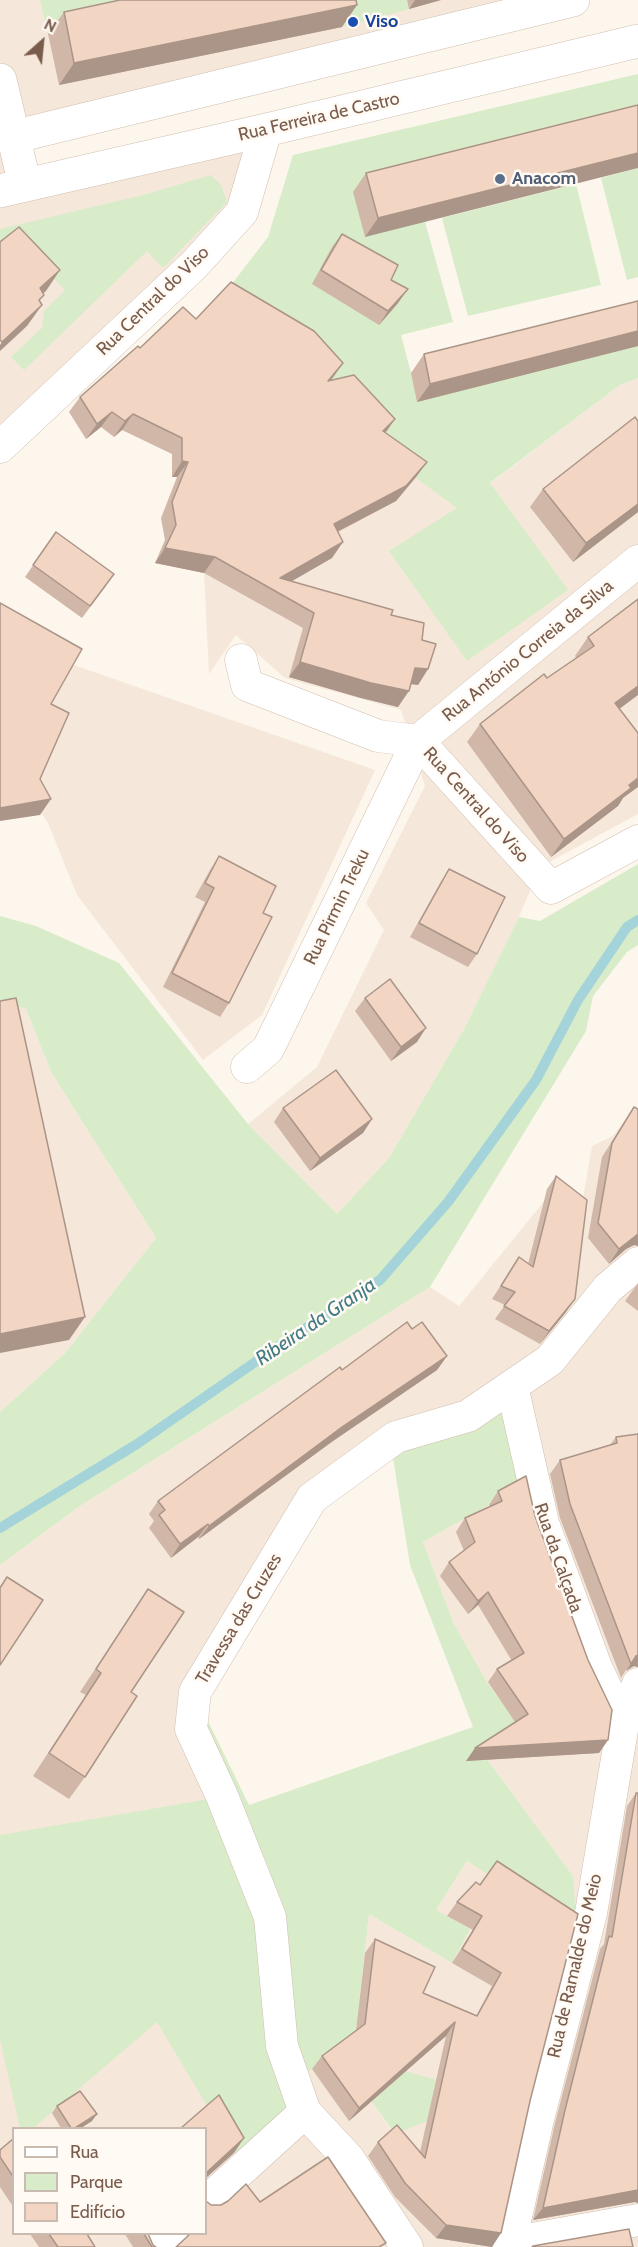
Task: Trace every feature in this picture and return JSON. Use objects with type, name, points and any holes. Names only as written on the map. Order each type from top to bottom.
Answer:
[{"type":"street","points":[[13,137],[556,2]]},
{"type":"street","name":"Rua Ferreira de Castro","points":[[12,188],[638,41]]},
{"type":"street","points":[[0,80],[13,137],[12,188]]},
{"type":"street","name":"Rua Central do Viso","points":[[0,447],[194,265],[242,213],[266,130]]},
{"type":"street","name":"Rua António Correia da Silva","points":[[418,741],[638,561]]},
{"type":"street","name":"Rua Central do Viso","points":[[240,660],[247,685],[378,736],[418,741],[552,888],[638,841]]},
{"type":"street","name":"Rua Pirmin Treku","points":[[247,1067],[268,1050],[418,741]]},
{"type":"street","name":"Travessa das Cruzes","points":[[406,2247],[348,2158],[305,2112],[282,2046],[270,1917],[222,1796],[191,1729],[195,1692],[312,1498],[396,1437],[468,1416],[550,1360],[608,1288],[638,1263]]},
{"type":"street","name":"Rua da Calçada","points":[[512,1386],[543,1523],[596,1667],[623,1724]]},
{"type":"street","name":"Rua de Ramalde do Meio","points":[[510,2245],[538,2119],[591,1913],[623,1724],[638,1684]]},
{"type":"street","points":[[207,2201],[305,2112]]},
{"type":"street","points":[[510,2245],[638,2220]]},
{"type":"street","points":[[156,2247],[170,2235]]},
{"type":"shaded area","points":[[0,0],[547,0],[13,137],[25,185],[266,130],[242,212],[0,447]]},
{"type":"shaded area","points":[[638,378],[638,814],[540,867],[519,917],[463,1031],[389,1158],[337,1214],[248,1124],[317,1067],[384,930],[366,903],[425,786],[401,710],[285,678],[236,635],[209,674],[204,572],[377,450],[458,508],[620,385]]},
{"type":"shaded area","points":[[71,664],[375,770],[262,1015],[203,1060],[77,895],[48,823],[29,795],[40,720]]},
{"type":"shaded area","points":[[0,1001],[26,1009],[51,1072],[156,1238],[65,1353],[0,1412]]},
{"type":"shaded area","points":[[624,1121],[638,1128],[638,2247],[0,2247],[0,1565],[80,1506],[430,1287],[459,1306],[554,1189],[581,1210],[592,1146],[613,1136]],"holes":[[[513,1386],[534,1479],[423,1542],[454,1624],[487,1682],[519,1727],[481,1751],[573,1876],[529,1900],[467,1861],[436,1910],[452,1963],[369,1914],[353,2058],[394,2134],[372,2102],[312,2069],[191,1729],[312,1498]]]},
{"type":"green space","points":[[40,0],[212,0],[48,34]]},
{"type":"green space","points":[[336,0],[407,0],[409,9],[342,27]]},
{"type":"green space","points":[[638,74],[638,160],[425,222],[453,322],[401,335],[411,373],[638,346],[638,378],[620,385],[490,483],[568,590],[467,661],[389,551],[457,508],[343,425],[360,408],[303,346],[221,298],[268,237],[293,155]]},
{"type":"green space","points":[[638,168],[638,277],[627,280],[601,178]]},
{"type":"green space","points":[[211,175],[221,185],[227,202],[163,268],[147,251],[24,370],[11,357],[42,328],[44,311],[65,290],[20,243],[0,249],[0,229],[143,195]]},
{"type":"green space","points":[[576,184],[601,285],[468,316],[442,218]]},
{"type":"green space","points":[[638,864],[638,945],[627,952],[593,996],[586,1031],[430,1287],[80,1506],[0,1565],[0,1412],[65,1353],[156,1238],[51,1072],[26,1009],[0,1001],[0,916],[36,926],[119,963],[248,1124],[337,1214],[389,1158],[463,1031],[519,917],[540,921]]},
{"type":"green space","points":[[512,1386],[534,1482],[517,1489],[423,1542],[454,1624],[487,1682],[519,1727],[481,1751],[573,1876],[577,1933],[467,1861],[436,1910],[470,1929],[452,1963],[369,1914],[353,2057],[445,2082],[432,2119],[395,2134],[372,2102],[343,2085],[357,2072],[340,2049],[294,2079],[305,2112],[244,2168],[157,2022],[34,2127],[20,2127],[0,2040],[0,1835],[215,1798],[266,1917],[279,2015],[270,1917],[222,1796],[191,1729],[195,1692],[312,1498],[396,1437],[468,1416]],"holes":[[[393,1458],[410,1565],[473,1727],[249,1805],[206,1717],[207,1689],[324,1502]]]},
{"type":"building","points":[[120,0],[356,0],[357,5],[74,63],[64,12]]},
{"type":"building","name":"Anacom","points":[[638,105],[638,153],[378,218],[366,173]]},
{"type":"building","points":[[19,227],[60,270],[40,288],[44,295],[39,300],[42,305],[2,342],[0,340],[0,242]]},
{"type":"building","points":[[342,234],[398,265],[391,280],[408,289],[388,311],[321,270]]},
{"type":"building","points":[[231,282],[314,331],[343,363],[328,381],[354,375],[395,419],[383,431],[427,462],[406,486],[334,524],[343,542],[280,578],[393,610],[391,615],[424,623],[422,640],[436,644],[428,669],[415,668],[409,691],[371,683],[300,662],[314,613],[215,557],[165,548],[176,525],[172,502],[188,462],[182,461],[182,438],[133,414],[125,421],[112,412],[97,424],[80,397],[138,346],[140,348],[183,307],[196,319]]},
{"type":"building","points":[[638,301],[638,331],[430,384],[424,354]]},
{"type":"building","points":[[635,417],[638,421],[638,504],[586,543],[543,489]]},
{"type":"building","points":[[56,532],[114,574],[90,606],[33,565]]},
{"type":"building","points":[[638,599],[638,686],[615,703],[638,733],[638,778],[629,785],[631,788],[564,839],[480,724],[544,674],[547,678],[594,646],[588,637]]},
{"type":"building","points":[[0,603],[82,649],[51,704],[69,713],[40,779],[51,799],[0,808]]},
{"type":"building","points":[[219,856],[276,886],[263,913],[272,917],[229,1003],[172,973],[214,888],[205,883]]},
{"type":"building","points":[[449,869],[505,897],[477,954],[419,923]]},
{"type":"building","points":[[390,979],[426,1028],[401,1047],[365,998]]},
{"type":"building","points":[[16,998],[85,1317],[0,1334],[0,1001]]},
{"type":"building","points":[[336,1070],[372,1119],[320,1158],[283,1108]]},
{"type":"building","points":[[634,1107],[638,1109],[638,1234],[619,1249],[598,1223],[612,1143]]},
{"type":"building","points":[[556,1176],[587,1200],[575,1299],[549,1331],[504,1306],[515,1292],[501,1286],[519,1257],[533,1267]]},
{"type":"building","points":[[407,1322],[412,1329],[422,1322],[447,1356],[342,1427],[209,1526],[208,1524],[180,1544],[159,1515],[165,1510],[158,1501],[340,1367],[342,1370]]},
{"type":"building","points":[[638,1434],[638,1655],[631,1664],[570,1504],[560,1460],[617,1443],[616,1437]]},
{"type":"building","points":[[526,1476],[535,1516],[588,1660],[612,1710],[608,1740],[475,1748],[528,1714],[497,1669],[524,1653],[488,1592],[478,1601],[449,1562],[475,1542],[465,1518],[502,1501],[498,1491]]},
{"type":"building","points":[[7,1577],[43,1600],[0,1665],[0,1588]]},
{"type":"building","points":[[148,1589],[184,1612],[131,1692],[137,1696],[85,1777],[49,1753],[101,1673],[96,1669]]},
{"type":"building","points":[[636,1793],[638,1793],[638,2190],[543,2208],[609,1936],[612,1937]]},
{"type":"building","points":[[497,1861],[578,1914],[530,2101],[501,2233],[446,2225],[405,2183],[378,2142],[397,2125],[425,2158],[455,2022],[359,2108],[322,2056],[365,2024],[375,1939],[435,1967],[423,1993],[477,2016],[501,1973],[462,1949],[482,1916],[457,1902],[476,1882],[480,1885]]},
{"type":"building","points":[[80,2091],[97,2114],[77,2127],[70,2127],[57,2106]]},
{"type":"building","points":[[219,2095],[244,2138],[207,2172],[207,2127],[182,2127]]},
{"type":"building","points":[[12,2140],[12,2175],[0,2157],[0,2150]]},
{"type":"building","points":[[328,2157],[386,2243],[379,2247],[176,2247],[189,2235],[207,2235],[207,2202],[211,2205],[221,2205],[246,2184],[260,2202]]},
{"type":"building","points":[[629,2229],[633,2247],[532,2247],[533,2246]]},
{"type":"building","points":[[50,2235],[88,2235],[95,2247],[58,2247]]},
{"type":"building","points":[[145,2235],[149,2235],[156,2247],[152,2247]]},
{"type":"waterway","name":"Ribeira da Granja","points":[[0,1528],[137,1444],[274,1349],[380,1280],[448,1202],[536,1080],[578,1000],[627,927],[638,920]]},
{"type":"place","name":"Viso","points":[[353,22]]},
{"type":"place","name":"Anacom","points":[[500,179]]}]
